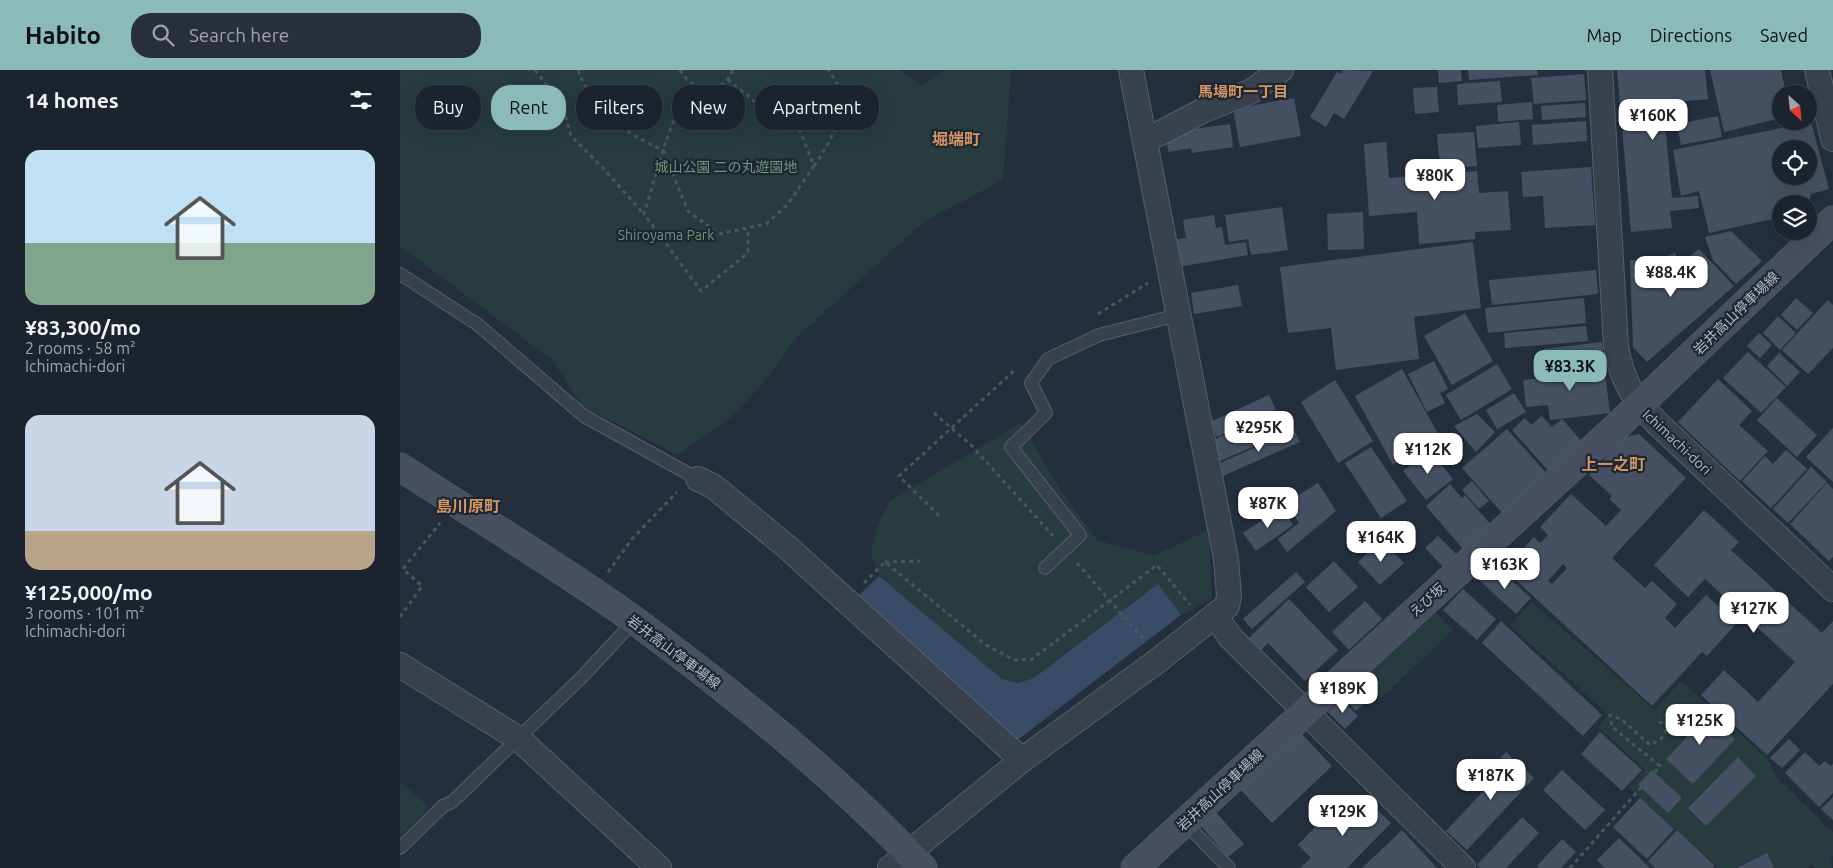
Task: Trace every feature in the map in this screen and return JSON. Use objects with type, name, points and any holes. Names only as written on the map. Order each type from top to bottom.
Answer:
[{"type":"main road","name":"岩井高山停車場線","points":[[1639,406],[1833,220]]},
{"type":"main road","name":"えび坂","points":[[1304,712],[1639,406]]},
{"type":"main road","name":"岩井高山停車場線","points":[[400,467],[593,592],[634,621],[743,705],[879,823],[907,863]]},
{"type":"main road","name":"岩井高山停車場線","points":[[1135,868],[1304,712]]},
{"type":"street","points":[[907,863],[1022,760],[1227,606],[1226,559],[1131,70]]},
{"type":"street","points":[[1145,141],[1204,110],[1252,90],[1281,70]]},
{"type":"street","name":"Ichimachi-dori","points":[[1600,70],[1616,346],[1619,366],[1626,385],[1639,406],[1833,589]]},
{"type":"street","points":[[1817,70],[1833,139]]},
{"type":"street","points":[[698,480],[713,486],[780,541],[1022,760]]},
{"type":"street","points":[[1210,619],[1463,868]]},
{"type":"street","points":[[400,665],[518,739],[659,868]]},
{"type":"lane","points":[[400,274],[477,324],[584,416],[698,480]]},
{"type":"lane","points":[[1045,568],[1080,535],[1011,447],[1046,413],[1031,383],[1048,360],[1099,335],[1178,315]]},
{"type":"lane","points":[[400,848],[443,806],[452,802],[518,739],[634,621]]},
{"type":"lane","points":[[1184,823],[1229,868]]},
{"type":"path","points":[[535,70],[563,106],[571,136],[644,214],[701,291],[748,253],[748,229]]},
{"type":"path","points":[[578,70],[584,85],[607,116],[622,130],[662,150],[688,211],[719,234],[766,224],[787,205],[824,151],[841,112],[843,96],[828,70]]},
{"type":"path","points":[[680,70],[685,79],[692,85]]},
{"type":"path","points":[[722,85],[734,70]]},
{"type":"path","points":[[728,80],[754,101],[786,115],[798,126],[814,166]]},
{"type":"path","points":[[644,214],[662,150],[672,124]]},
{"type":"path","points":[[934,413],[972,446],[1059,543]]},
{"type":"path","points":[[939,516],[899,476],[951,427]]},
{"type":"path","points":[[593,592],[632,539],[671,499]]},
{"type":"path","points":[[400,616],[422,586],[403,569],[456,503]]},
{"type":"path","points":[[1072,557],[1160,658]]},
{"type":"path","points":[[885,562],[986,645],[1014,660],[1032,659],[1157,565],[1210,619]]},
{"type":"path","points":[[847,600],[885,562],[920,562]]},
{"type":"path","points":[[1570,868],[1660,766],[1612,727],[1610,714],[1621,718],[1650,745],[1662,739],[1669,725],[1655,721]]},
{"type":"green space","name":"Shiroyama Park","points":[[400,70],[899,70],[922,85],[945,70],[1011,70],[1003,180],[925,221],[796,338],[764,382],[734,415],[678,455],[583,407],[552,360],[400,246]]},
{"type":"green space","points":[[1021,423],[1063,494],[1097,540],[1153,556],[1209,530],[1212,599],[1181,615],[1158,585],[1034,678],[1018,683],[1002,679],[879,576],[871,553],[879,522],[891,500]]},
{"type":"green space","points":[[1532,602],[1655,710],[1681,681],[1768,759],[1776,777],[1833,832],[1833,855],[1829,861],[1833,868],[1815,868],[1811,864],[1808,868],[1716,868],[1717,866],[1629,788],[1645,770],[1599,727],[1608,714],[1510,625]]},
{"type":"green space","points":[[1435,612],[1453,630],[1379,700],[1360,682]]},
{"type":"green space","points":[[400,782],[429,807],[400,836]]},
{"type":"water","points":[[879,576],[1002,679],[1018,683],[1034,678],[1158,584],[1181,615],[1016,741],[859,595]]},
{"type":"building","points":[[1343,70],[1373,71],[1344,119],[1334,113],[1326,127],[1310,117],[1337,72],[1341,74]]},
{"type":"building","points":[[1438,70],[1461,70],[1462,81],[1439,83]]},
{"type":"building","points":[[1468,70],[1537,70],[1538,75],[1469,80]]},
{"type":"building","points":[[1617,70],[1705,70],[1708,99],[1663,103],[1672,198],[1698,196],[1699,208],[1670,211],[1672,228],[1631,232]]},
{"type":"building","points":[[1710,70],[1781,70],[1784,85],[1772,85],[1772,120],[1724,132]]},
{"type":"building","points":[[1584,74],[1586,100],[1534,104],[1531,78]]},
{"type":"building","points":[[1500,81],[1502,102],[1458,105],[1457,84]]},
{"type":"building","points":[[1437,87],[1439,112],[1415,114],[1413,88]]},
{"type":"building","points":[[1294,98],[1301,136],[1240,147],[1233,109]]},
{"type":"building","points":[[1532,102],[1533,119],[1498,122],[1497,105]]},
{"type":"building","points":[[1585,103],[1586,117],[1542,120],[1541,106]]},
{"type":"building","points":[[1718,116],[1722,137],[1681,145],[1677,124]]},
{"type":"building","points":[[1586,121],[1587,141],[1533,145],[1532,125]]},
{"type":"building","points":[[1519,122],[1521,145],[1478,148],[1476,126]]},
{"type":"building","points":[[1230,124],[1233,147],[1192,153],[1191,148],[1168,152],[1167,141],[1187,130]]},
{"type":"building","points":[[1772,130],[1813,130],[1816,140],[1772,140],[1772,185],[1817,185],[1817,144],[1829,189],[1811,195],[1772,195],[1772,219],[1709,233],[1699,191],[1681,196],[1673,150]]},
{"type":"building","points":[[1474,132],[1477,166],[1440,169],[1437,134]]},
{"type":"building","points":[[1386,142],[1389,178],[1477,171],[1479,193],[1508,191],[1511,230],[1475,232],[1475,239],[1419,244],[1417,212],[1369,216],[1364,144]]},
{"type":"building","points":[[1591,167],[1595,225],[1545,228],[1543,196],[1523,197],[1521,172]]},
{"type":"building","points":[[1282,207],[1288,250],[1251,255],[1248,239],[1229,242],[1225,215]]},
{"type":"building","points":[[1363,212],[1364,249],[1328,250],[1327,214]]},
{"type":"building","points":[[1214,215],[1216,228],[1222,227],[1225,245],[1246,242],[1248,255],[1178,267],[1174,240],[1186,238],[1183,220]]},
{"type":"building","points":[[1731,231],[1762,261],[1736,284],[1713,260],[1705,237]]},
{"type":"building","points":[[1473,242],[1481,308],[1414,317],[1419,359],[1336,370],[1331,328],[1288,333],[1280,267]]},
{"type":"building","points":[[1699,249],[1734,286],[1647,362],[1633,347],[1630,260],[1654,261],[1675,253],[1678,266]]},
{"type":"building","points":[[1596,270],[1598,294],[1492,305],[1489,280]]},
{"type":"building","points":[[1238,285],[1242,306],[1194,314],[1191,293]]},
{"type":"building","points":[[1584,298],[1586,323],[1488,333],[1485,308]]},
{"type":"building","points":[[1796,298],[1813,313],[1797,330],[1781,315]]},
{"type":"building","points":[[1828,300],[1833,305],[1833,348],[1808,374],[1782,350]]},
{"type":"building","points":[[1465,313],[1493,361],[1452,385],[1424,336]]},
{"type":"building","points":[[1778,316],[1796,333],[1780,350],[1763,333]]},
{"type":"building","points":[[1586,326],[1588,341],[1505,348],[1504,333]]},
{"type":"building","points":[[1759,333],[1772,345],[1760,358],[1747,346]]},
{"type":"building","points":[[1602,342],[1604,362],[1547,368],[1544,349]]},
{"type":"building","points":[[1748,352],[1786,387],[1761,413],[1723,378]]},
{"type":"building","points":[[1779,353],[1800,372],[1787,386],[1767,366]]},
{"type":"building","points":[[1434,361],[1448,389],[1440,393],[1445,403],[1427,412],[1408,374]]},
{"type":"building","points":[[1497,364],[1512,389],[1461,420],[1446,395]]},
{"type":"building","points":[[1604,365],[1610,413],[1550,420],[1548,405],[1526,407],[1523,380],[1539,378],[1538,372]]},
{"type":"building","points":[[1402,369],[1441,439],[1393,465],[1355,396]]},
{"type":"building","points":[[1718,379],[1752,411],[1739,425],[1768,451],[1740,481],[1678,422]]},
{"type":"building","points":[[1335,380],[1373,441],[1338,463],[1301,402]]},
{"type":"building","points":[[1514,393],[1526,412],[1497,429],[1486,410]]},
{"type":"building","points":[[1269,395],[1276,410],[1217,437],[1210,422]]},
{"type":"building","points":[[1777,398],[1817,435],[1797,457],[1757,420]]},
{"type":"building","points":[[1477,414],[1495,432],[1476,452],[1454,426]]},
{"type":"building","points":[[1542,416],[1552,427],[1562,419],[1585,445],[1551,474],[1512,430],[1525,418],[1531,425]]},
{"type":"building","points":[[1262,418],[1271,439],[1220,461],[1211,441]]},
{"type":"building","points":[[1833,428],[1833,482],[1806,457]]},
{"type":"building","points":[[1507,429],[1549,476],[1504,515],[1462,468]]},
{"type":"building","points":[[1294,430],[1300,442],[1223,476],[1218,464]]},
{"type":"building","points":[[1639,434],[1686,478],[1612,558],[1645,588],[1652,581],[1677,604],[1665,618],[1675,628],[1706,595],[1737,623],[1707,656],[1702,652],[1652,706],[1504,569],[1534,537],[1540,543],[1548,535],[1540,527],[1571,494],[1606,526],[1621,510],[1609,499],[1612,496],[1589,475],[1625,437]],"holes":[[[1563,564],[1567,568],[1552,584],[1548,581]]]},
{"type":"building","points":[[1371,447],[1407,501],[1381,518],[1345,463]]},
{"type":"building","points":[[1429,449],[1453,479],[1426,500],[1403,471]]},
{"type":"building","points":[[1786,450],[1807,469],[1771,508],[1742,481],[1765,456],[1773,464]]},
{"type":"building","points":[[1811,467],[1827,482],[1788,523],[1773,509]]},
{"type":"building","points":[[1472,481],[1489,501],[1479,509],[1462,490]]},
{"type":"building","points":[[1318,483],[1336,511],[1287,552],[1278,539],[1299,523],[1286,503]]},
{"type":"building","points":[[1827,483],[1833,489],[1833,557],[1829,561],[1790,524]]},
{"type":"building","points":[[1450,484],[1462,498],[1465,495],[1492,526],[1464,550],[1426,506]]},
{"type":"building","points":[[1281,507],[1293,525],[1256,551],[1243,533]]},
{"type":"building","points":[[1704,510],[1739,542],[1731,550],[1822,633],[1833,621],[1833,684],[1767,755],[1701,695],[1724,670],[1758,702],[1795,662],[1705,579],[1688,597],[1654,565]]},
{"type":"building","points":[[1438,536],[1460,558],[1447,571],[1425,548]]},
{"type":"building","points":[[1381,540],[1404,563],[1380,585],[1358,562]]},
{"type":"building","points":[[1334,561],[1358,587],[1329,612],[1306,587]]},
{"type":"building","points":[[1495,565],[1531,598],[1516,614],[1480,581]]},
{"type":"building","points":[[1296,572],[1305,582],[1252,629],[1243,619]]},
{"type":"building","points":[[1463,589],[1496,619],[1477,640],[1443,610]]},
{"type":"building","points":[[1289,599],[1338,650],[1305,681],[1268,643],[1260,651],[1248,639]]},
{"type":"building","points":[[1365,601],[1382,619],[1349,650],[1332,632]]},
{"type":"building","points":[[1501,621],[1602,715],[1583,736],[1482,643]]},
{"type":"building","points":[[1355,685],[1369,699],[1356,711],[1342,697]]},
{"type":"building","points":[[1341,699],[1358,716],[1345,729],[1328,712]]},
{"type":"building","points":[[1701,707],[1735,739],[1693,784],[1666,759],[1687,737],[1679,729]]},
{"type":"building","points":[[1298,730],[1332,766],[1272,823],[1238,787]]},
{"type":"building","points":[[1600,732],[1642,770],[1622,791],[1581,754]]},
{"type":"building","points":[[1789,739],[1800,750],[1782,768],[1770,758]]},
{"type":"building","points":[[1506,752],[1534,778],[1467,850],[1446,831],[1490,784],[1483,777]]},
{"type":"building","points":[[1805,752],[1819,766],[1825,761],[1831,766],[1833,764],[1833,793],[1819,807],[1785,773]]},
{"type":"building","points":[[1738,757],[1756,776],[1706,826],[1688,808]]},
{"type":"building","points":[[1562,770],[1605,810],[1585,830],[1543,790]]},
{"type":"building","points":[[1652,770],[1682,798],[1668,813],[1638,785]]},
{"type":"building","points":[[1833,797],[1833,820],[1821,809]]},
{"type":"building","points":[[1640,798],[1674,829],[1647,859],[1613,827]]},
{"type":"building","points":[[1369,802],[1391,823],[1347,868],[1300,868],[1311,858],[1298,845],[1337,804],[1352,819]]},
{"type":"building","points":[[1215,811],[1244,844],[1228,857],[1200,825]]},
{"type":"building","points":[[1522,817],[1539,833],[1506,868],[1480,868],[1477,865]]},
{"type":"building","points":[[1402,830],[1437,868],[1362,868]]},
{"type":"building","points":[[1677,830],[1715,866],[1712,868],[1655,868],[1648,861]]},
{"type":"building","points":[[1619,838],[1650,868],[1605,868],[1597,860]]},
{"type":"building","points":[[1562,839],[1576,852],[1561,868],[1539,868],[1537,866]]},
{"type":"building","points":[[1767,853],[1774,868],[1737,868]]},
{"type":"district","name":"馬場町一丁目","points":[[1243,92]]},
{"type":"district","name":"堀端町","points":[[956,139]]},
{"type":"district","name":"上一之町","points":[[1613,464]]},
{"type":"district","name":"島川原町","points":[[468,506]]},
{"type":"park label","name":"城山公園 二の丸遊園地","points":[[726,167]]}]
